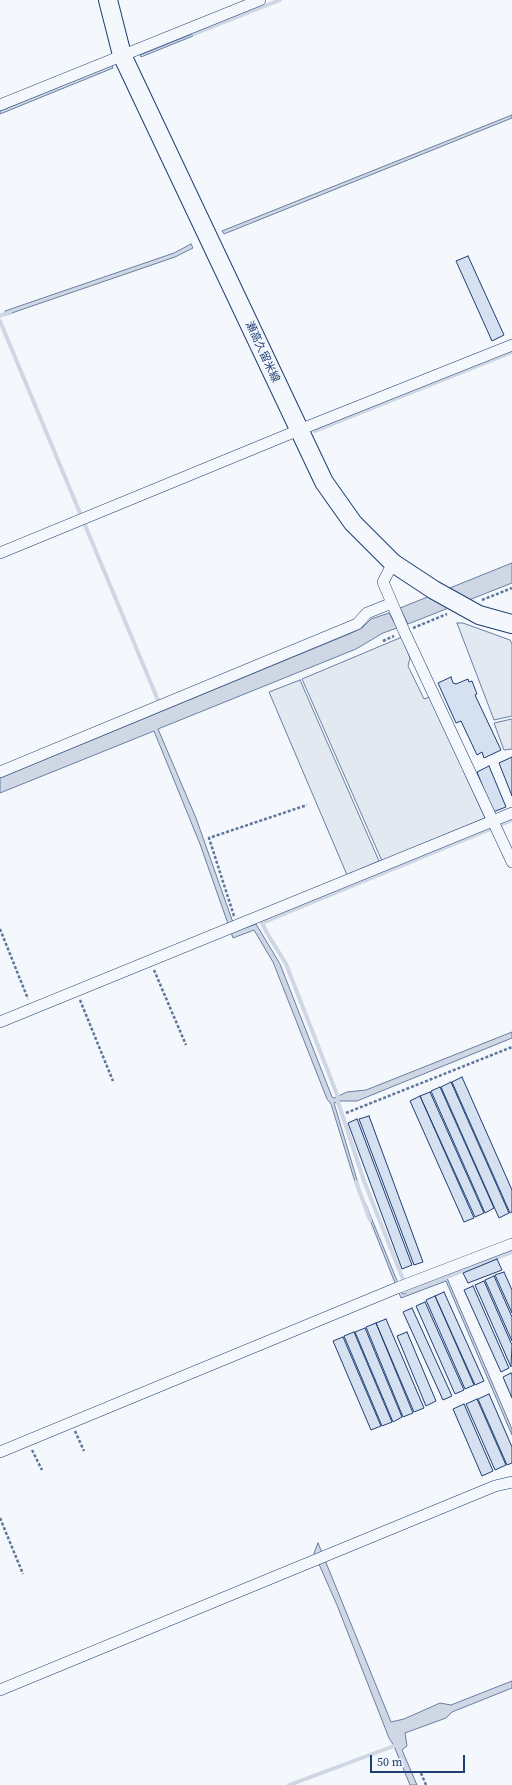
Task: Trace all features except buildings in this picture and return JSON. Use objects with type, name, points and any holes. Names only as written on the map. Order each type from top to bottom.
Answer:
[{"type":"main road","name":"瀬高久留米線","points":[[108,0],[122,55],[324,482],[353,523],[393,563],[434,590],[462,606],[480,615],[512,624]]},
{"type":"street","points":[[0,106],[260,0]]},
{"type":"street","points":[[0,553],[299,430],[512,345]]},
{"type":"street","points":[[393,563],[383,582],[512,862]]},
{"type":"street","points":[[0,772],[357,624],[368,613],[392,603]]},
{"type":"street","points":[[0,1022],[512,813]]},
{"type":"street","points":[[0,1452],[397,1288],[512,1244]]},
{"type":"street","points":[[0,1690],[480,1492],[512,1482]]},
{"type":"path","points":[[237,925],[209,838],[307,805]]},
{"type":"path","points":[[0,929],[32,1009]]},
{"type":"path","points":[[150,961],[186,1045]]},
{"type":"path","points":[[77,991],[113,1081]]},
{"type":"path","points":[[346,1114],[512,1047]]},
{"type":"path","points":[[71,1422],[84,1451]]},
{"type":"path","points":[[28,1440],[42,1470]]},
{"type":"path","points":[[0,1518],[23,1574]]},
{"type":"path","points":[[421,1773],[426,1785]]},
{"type":"shaded area","points":[[191,33],[193,33],[193,36],[141,57],[140,55],[192,34]]},
{"type":"shaded area","points":[[112,65],[113,68],[0,114],[0,111]]},
{"type":"shaded area","points":[[512,115],[512,118],[224,234],[222,231]]},
{"type":"shaded area","points":[[191,244],[193,248],[175,257],[6,315],[5,311],[174,253]]},
{"type":"shaded area","points":[[512,563],[512,583],[408,624],[400,608]]},
{"type":"shaded area","points":[[389,613],[397,628],[383,633],[356,649],[158,729],[196,818],[236,931],[256,924],[280,964],[332,1097],[334,1098],[347,1092],[366,1090],[512,1032],[512,1038],[357,1101],[340,1101],[334,1103],[360,1190],[402,1293],[403,1294],[447,1278],[512,1429],[512,1435],[446,1281],[401,1298],[355,1182],[331,1104],[327,1099],[273,962],[254,930],[233,938],[200,844],[154,731],[0,793],[0,778],[349,634],[362,628],[371,619]]},
{"type":"shaded area","points":[[457,623],[463,623],[510,640],[512,644],[512,716],[494,720]]},
{"type":"shaded area","points":[[402,637],[410,658],[408,666],[424,699],[430,697],[485,818],[382,861],[302,679]]},
{"type":"shaded area","points":[[300,680],[379,861],[347,875],[269,692]]},
{"type":"shaded area","points":[[512,719],[512,749],[504,750],[494,723]]},
{"type":"shaded area","points":[[318,1543],[391,1722],[404,1719],[440,1703],[451,1705],[512,1681],[512,1688],[452,1712],[446,1718],[405,1733],[407,1746],[402,1750],[417,1785],[410,1785],[394,1746],[389,1738],[337,1605],[314,1553]]},
{"type":"waterway","points":[[194,34],[280,0]]},
{"type":"waterway","points":[[0,316],[10,312]]},
{"type":"waterway","points":[[0,321],[160,705]]},
{"type":"waterway","points":[[315,431],[512,352]]},
{"type":"waterway","points":[[338,1097],[286,964],[262,923],[512,820]]},
{"type":"waterway","points":[[338,1102],[364,1181],[408,1292],[512,1252]]},
{"type":"waterway","points":[[356,1182],[370,1220]]},
{"type":"waterway","points":[[289,1785],[394,1746]]}]
